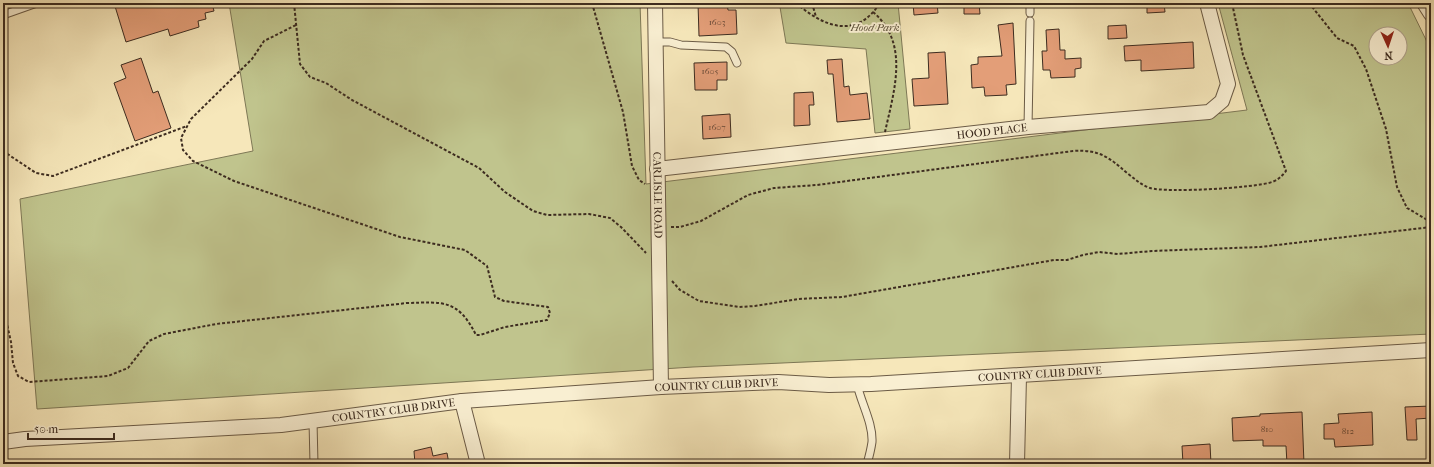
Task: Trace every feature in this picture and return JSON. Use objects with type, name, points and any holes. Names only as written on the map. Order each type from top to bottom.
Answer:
[{"type":"street","name":"CARLISLE ROAD","points":[[655,3],[661,387]]},
{"type":"street","name":"HOOD PLACE","points":[[657,169],[882,142],[1028,127],[1209,112],[1222,102],[1228,84],[1207,3]]},
{"type":"street","points":[[1424,3],[1431,14]]},
{"type":"street","name":"COUNTRY CLUB DRIVE","points":[[3,442],[25,439],[142,433],[313,421],[462,401],[661,387],[778,382],[829,385],[858,384],[1018,376],[1431,350]]},
{"type":"street","points":[[1017,464],[1018,376]]},
{"type":"street","points":[[462,401],[478,464]]},
{"type":"lane","points":[[3,14],[37,3]]},
{"type":"lane","points":[[1030,3],[1030,13]]},
{"type":"lane","points":[[1028,127],[1030,21]]},
{"type":"lane","points":[[656,42],[670,42],[681,45],[726,47],[732,52],[737,63]]},
{"type":"lane","points":[[858,384],[860,399],[872,436],[867,464]]},
{"type":"lane","points":[[313,421],[314,464]]},
{"type":"path","points":[[294,3],[300,64],[310,77],[326,83],[352,100],[479,168],[505,192],[532,211],[547,215],[589,214],[610,218],[621,227],[659,266],[680,290],[699,302],[739,307],[755,306],[798,299],[842,297],[1054,260],[1067,260],[1099,252],[1118,254],[1152,251],[1260,247],[1431,227]]},
{"type":"path","points":[[592,3],[623,112],[632,166],[639,180],[645,184],[657,186]]},
{"type":"path","points":[[796,3],[828,24],[845,26],[864,22],[880,3]]},
{"type":"path","points":[[812,3],[817,18]]},
{"type":"path","points":[[658,227],[680,228],[701,221],[748,195],[774,188],[817,185],[1073,151],[1088,150],[1098,152],[1124,170],[1141,185],[1152,189],[1187,190],[1254,186],[1272,182],[1283,176],[1286,171],[1243,55],[1232,3]]},
{"type":"path","points":[[1309,3],[1337,38],[1354,46],[1366,69],[1386,129],[1397,187],[1407,208],[1431,222]]},
{"type":"path","points":[[873,12],[882,19],[896,47],[898,62],[882,142]]},
{"type":"path","points":[[3,306],[11,342],[13,364],[18,376],[29,382],[108,376],[128,368],[149,341],[164,334],[216,324],[399,304],[436,302],[457,307],[471,325],[476,335],[504,327],[547,320],[550,313],[548,308],[504,301],[495,296],[487,266],[464,250],[400,237],[234,181],[193,161],[183,150],[181,138],[190,119],[252,60],[264,41],[296,25]]},
{"type":"path","points":[[3,151],[36,173],[53,176],[187,126]]},
{"type":"green space","points":[[229,3],[640,3],[646,184],[1247,110],[1218,3],[1408,3],[1431,50],[1431,334],[693,367],[37,409],[20,199],[253,151]]},
{"type":"green space","name":"Hood Park","points":[[772,3],[898,3],[910,129],[875,133],[866,49],[786,43],[780,7]]},
{"type":"building","points":[[114,3],[212,3],[214,11],[205,13],[206,19],[198,21],[199,27],[170,36],[168,29],[126,42]]},
{"type":"building","points":[[698,3],[727,3],[728,10],[736,10],[737,34],[699,36]]},
{"type":"building","points":[[913,3],[937,3],[938,13],[914,15]]},
{"type":"building","points":[[964,3],[979,3],[980,14],[964,14]]},
{"type":"building","points":[[1147,3],[1164,3],[1165,12],[1147,13]]},
{"type":"building","points":[[1013,23],[1016,84],[1006,85],[1007,95],[985,96],[984,87],[972,88],[971,65],[978,64],[978,57],[1002,56],[998,25]]},
{"type":"building","points":[[1126,25],[1127,38],[1108,39],[1108,26]]},
{"type":"building","points":[[1059,29],[1060,50],[1065,50],[1065,59],[1081,58],[1081,68],[1075,69],[1075,77],[1051,78],[1050,70],[1043,70],[1042,51],[1047,51],[1046,30]]},
{"type":"building","points":[[1193,42],[1194,68],[1141,71],[1141,60],[1125,61],[1124,46]]},
{"type":"building","points":[[945,52],[948,104],[914,106],[912,79],[929,78],[928,53]]},
{"type":"building","points":[[141,58],[153,93],[158,91],[171,128],[135,141],[114,83],[126,78],[121,65]]},
{"type":"building","points":[[842,59],[844,87],[849,86],[850,95],[867,93],[870,119],[837,122],[833,74],[828,74],[827,60]]},
{"type":"building","points":[[727,62],[727,80],[717,80],[717,90],[695,90],[694,63]]},
{"type":"building","points":[[813,92],[814,105],[809,105],[810,125],[794,126],[794,93]]},
{"type":"building","points":[[730,114],[731,137],[703,139],[702,116]]},
{"type":"building","points":[[1431,406],[1431,418],[1416,419],[1417,440],[1407,440],[1405,407]]},
{"type":"building","points":[[1302,412],[1304,464],[1287,464],[1286,446],[1263,446],[1263,440],[1233,441],[1232,418],[1260,416],[1260,414]]},
{"type":"building","points":[[1372,412],[1373,445],[1335,447],[1334,439],[1324,439],[1324,424],[1339,423],[1338,414]]},
{"type":"building","points":[[1210,444],[1211,464],[1183,464],[1182,446]]},
{"type":"building","points":[[431,447],[433,456],[447,453],[449,464],[415,464],[414,451]]}]
